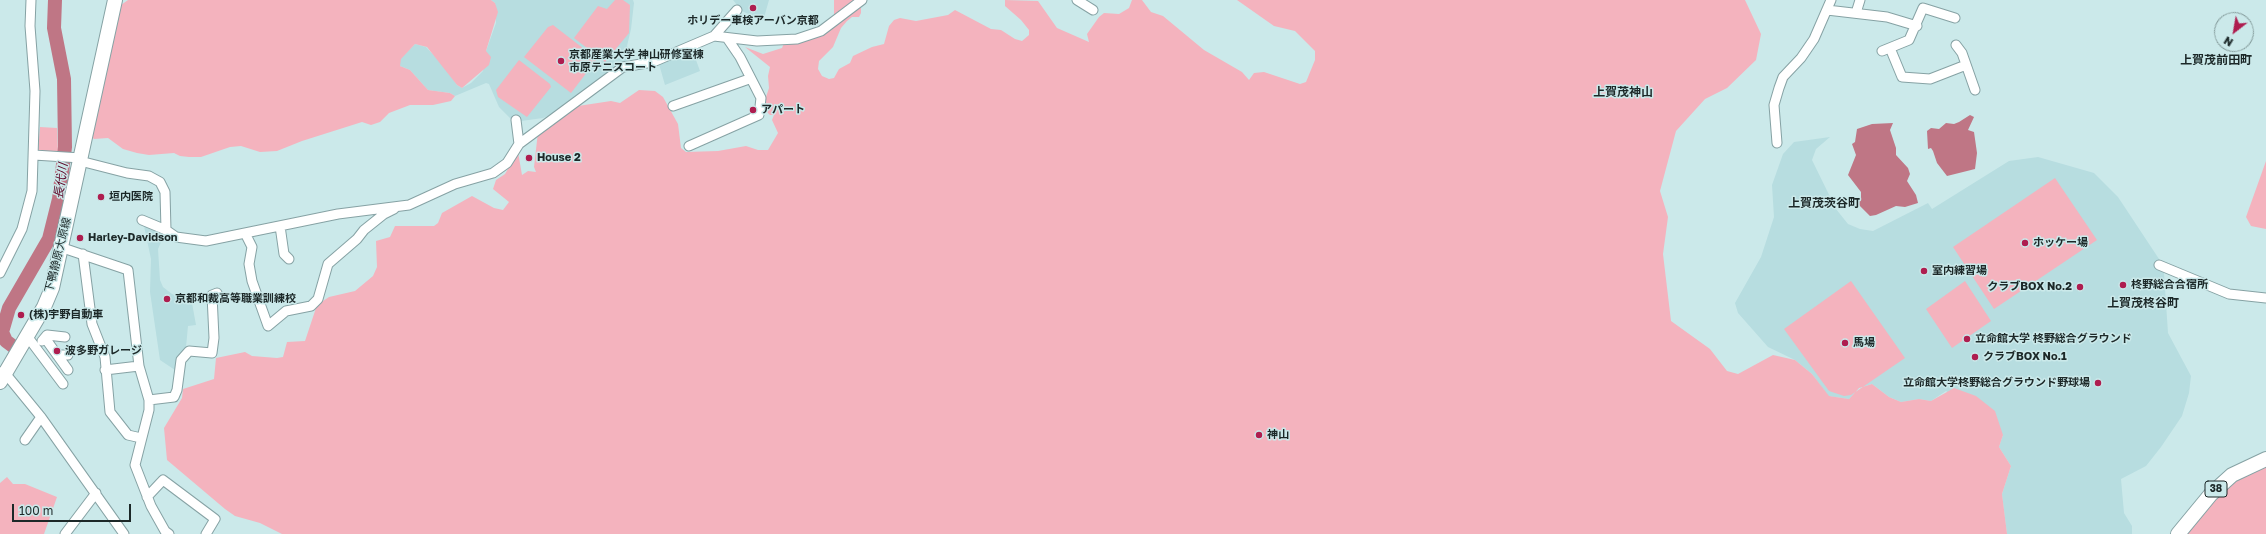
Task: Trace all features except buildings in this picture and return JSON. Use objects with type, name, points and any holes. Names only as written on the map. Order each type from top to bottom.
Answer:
[{"type":"main road","name":"下鴨静原大原線","points":[[2,376],[44,307],[52,288],[78,158],[115,0]]},
{"type":"main road","name":"38","points":[[2178,534],[2211,494],[2232,475],[2266,459]]},
{"type":"street","points":[[0,273],[22,229],[32,191],[35,91],[30,26],[31,0]]},
{"type":"street","points":[[714,36],[757,41],[797,39],[820,31],[862,0]]},
{"type":"street","points":[[1077,0],[1093,10]]},
{"type":"street","points":[[1777,143],[1774,105],[1778,88],[1783,77],[1801,58],[1814,39],[1831,0]]},
{"type":"street","points":[[1856,13],[1860,0]]},
{"type":"street","points":[[1955,18],[1924,8],[1917,26],[1909,40],[1886,50],[1902,77],[1930,79],[1966,65]]},
{"type":"street","points":[[142,220],[166,230],[176,237],[206,241],[338,214],[409,205],[455,184],[493,174],[507,163],[519,144],[624,67],[652,62],[714,36],[737,10]]},
{"type":"street","points":[[1826,10],[1887,17],[1917,26]]},
{"type":"street","points":[[689,146],[759,115],[761,98],[749,79],[740,57],[727,38]]},
{"type":"street","points":[[1956,44],[1966,65],[1975,90]]},
{"type":"street","points":[[673,106],[749,79]]},
{"type":"street","points":[[516,120],[519,144]]},
{"type":"street","points":[[34,155],[78,158],[127,173],[149,176],[160,182],[165,192],[166,230]]},
{"type":"street","points":[[245,233],[252,247],[249,264],[252,280],[268,326],[286,310],[311,306],[318,299],[328,264],[384,214],[401,206]]},
{"type":"street","points":[[280,226],[284,254],[289,259]]},
{"type":"street","points":[[60,247],[128,270],[139,366],[149,400],[149,410],[135,465],[147,497],[165,531],[169,534]]},
{"type":"street","points":[[83,254],[92,324],[105,357],[110,412],[128,435],[141,438]]},
{"type":"street","points":[[2159,265],[2229,294],[2266,298]]},
{"type":"street","points":[[149,400],[174,397],[177,390],[181,360],[189,351],[212,353],[214,338],[212,295],[217,293]]},
{"type":"street","points":[[36,348],[47,335],[65,337]]},
{"type":"street","points":[[27,336],[63,384]]},
{"type":"street","points":[[45,338],[68,370]]},
{"type":"street","points":[[57,355],[68,355]]},
{"type":"street","points":[[105,370],[139,366]]},
{"type":"street","points":[[2,376],[41,418],[124,534]]},
{"type":"street","points":[[25,440],[41,418]]},
{"type":"street","points":[[147,497],[163,480],[216,519],[206,534]]},
{"type":"street","points":[[65,534],[96,493]]},
{"type":"shaded area","points":[[128,0],[491,0],[495,3],[498,12],[486,51],[491,57],[489,65],[462,88],[457,85],[427,47],[415,44],[401,59],[400,66],[410,70],[428,90],[450,93],[455,96],[451,101],[433,105],[410,105],[389,113],[380,122],[371,125],[362,122],[302,141],[277,151],[260,152],[241,146],[230,147],[201,157],[189,157],[180,156],[174,153],[149,155],[137,153],[123,149],[108,138],[94,139],[90,135],[121,5]]},
{"type":"shaded area","name":"京都産業大学 神山研修室棟 市原テニスコート","points":[[491,0],[633,0],[634,3],[631,29],[627,46],[632,62],[624,62],[552,114],[543,118],[514,122],[499,107],[489,84],[486,83],[455,96],[450,93],[428,90],[410,70],[400,66],[400,59],[415,44],[426,47],[444,66],[457,85],[462,88],[471,83],[483,71],[486,51],[496,23],[495,3]]},
{"type":"shaded area","points":[[615,0],[623,0],[630,5],[629,33],[605,62],[574,38],[598,6],[607,9]]},
{"type":"shaded area","name":"ホリデー車検アーバン京都","points":[[733,0],[769,0],[763,21],[742,11]]},
{"type":"shaded area","points":[[834,0],[856,0],[834,18]]},
{"type":"shaded area","points":[[1005,0],[1038,1],[1057,28],[1089,42],[1087,34],[1099,17],[1104,13],[1119,14],[1129,8],[1132,0],[1142,0],[1151,12],[1163,16],[1204,50],[1242,72],[1249,80],[1254,73],[1264,72],[1300,84],[1306,82],[1315,60],[1315,51],[1295,31],[1274,26],[1237,0],[1745,0],[1761,34],[1756,60],[1727,88],[1705,99],[1676,131],[1660,191],[1668,217],[1663,254],[1671,321],[1710,349],[1727,371],[1738,374],[1773,355],[1795,360],[1812,374],[1829,396],[1849,399],[1859,388],[1872,384],[1889,397],[1901,402],[1919,399],[1931,401],[1954,388],[1976,396],[1995,411],[2003,435],[1999,447],[2011,466],[2002,494],[2007,534],[282,534],[260,523],[235,516],[167,460],[164,428],[182,398],[183,389],[214,379],[216,358],[245,352],[252,356],[283,357],[287,342],[305,341],[317,305],[329,297],[355,291],[373,276],[377,267],[376,241],[390,237],[395,226],[434,226],[438,223],[442,213],[472,196],[494,208],[503,210],[509,202],[493,189],[496,180],[505,174],[518,152],[522,175],[528,171],[536,172],[534,167],[538,132],[578,106],[611,101],[620,103],[639,90],[655,91],[663,97],[678,124],[681,148],[686,152],[718,151],[746,146],[758,150],[768,150],[778,133],[772,120],[774,115],[770,115],[764,109],[764,103],[769,88],[768,76],[770,67],[745,47],[763,54],[782,48],[784,43],[861,6],[861,13],[859,17],[852,17],[847,21],[841,28],[833,47],[819,61],[818,69],[822,76],[829,79],[834,78],[839,69],[850,63],[853,56],[872,47],[884,44],[889,26],[894,20],[900,18],[916,21],[948,15],[955,10],[991,29],[1001,30],[1015,39],[1022,41],[1029,35],[1029,30],[1021,20],[1005,6]]},
{"type":"shaded area","points":[[553,25],[597,59],[571,93],[524,57],[548,27]]},
{"type":"shaded area","points":[[692,49],[700,71],[665,85],[659,64]]},
{"type":"shaded area","points":[[519,60],[550,84],[551,87],[527,117],[498,97],[496,90]]},
{"type":"shaded area","points":[[1970,115],[1974,117],[1968,130],[1974,132],[1977,153],[1975,169],[1947,176],[1937,163],[1931,148],[1928,149],[1927,131],[1931,128],[1939,129],[1946,123],[1954,124]]},
{"type":"shaded area","points":[[1893,123],[1890,130],[1896,148],[1896,155],[1908,168],[1910,174],[1907,181],[1916,195],[1918,203],[1905,207],[1896,206],[1876,215],[1870,216],[1857,203],[1861,199],[1861,192],[1848,175],[1856,155],[1852,144],[1855,142],[1857,129],[1872,124]]},
{"type":"shaded area","points":[[40,127],[57,128],[58,152],[38,152]]},
{"type":"shaded area","name":"立命館大学 柊野総合グラウンド","points":[[1830,137],[1816,149],[1812,160],[1836,209],[1848,224],[1860,229],[1873,231],[1928,203],[1932,209],[2009,161],[2038,157],[2094,173],[2118,197],[2161,262],[2160,268],[2164,273],[2168,333],[2191,376],[2189,393],[2182,416],[2161,447],[2146,466],[2121,479],[2124,513],[2132,526],[2132,534],[2007,534],[2002,494],[2011,466],[1999,447],[2003,435],[1946,391],[1931,401],[1919,399],[1901,402],[1889,397],[1872,384],[1859,388],[1849,399],[1828,396],[1812,374],[1795,360],[1768,347],[1738,313],[1735,303],[1761,257],[1774,217],[1772,185],[1783,154],[1794,142]]},
{"type":"shaded area","points":[[2266,161],[2266,229],[2251,226],[2246,217]]},
{"type":"shaded area","name":"ホッケー場","points":[[2055,178],[2097,240],[1994,309],[1953,247]]},
{"type":"shaded area","name":"京都和裁高等職業訓練校","points":[[144,226],[165,233],[158,249],[160,280],[163,287],[172,294],[192,303],[196,325],[188,326],[186,347],[178,356],[175,370],[160,360],[150,292],[151,259]]},
{"type":"shaded area","name":"馬場","points":[[1851,281],[1905,358],[1851,395],[1844,396],[1829,391],[1784,329]]},
{"type":"shaded area","points":[[1965,281],[1991,321],[1952,348],[1926,309]]},
{"type":"shaded area","points":[[2266,466],[2266,534],[2184,534],[2227,487],[2246,474]]},
{"type":"shaded area","points":[[7,477],[13,484],[25,484],[57,497],[44,534],[0,534],[0,483]]},
{"type":"waterway","name":"長代川","points":[[14,347],[6,341],[2,332],[9,308],[49,239],[59,199],[65,147],[64,79],[54,28],[55,0]]},
{"type":"place","name":"ホリデー車検アーバン京都","points":[[753,8]]},
{"type":"place","name":"京都産業大学 神山研修室棟 市原テニスコート","points":[[561,61]]},
{"type":"place","name":"アパート","points":[[753,110]]},
{"type":"place","name":"House 2","points":[[529,158]]},
{"type":"place","name":"垣内医院","points":[[101,197]]},
{"type":"place","name":"Harley-Davidson","points":[[80,238]]},
{"type":"place","name":"ホッケー場","points":[[2025,243]]},
{"type":"place","name":"室内練習場","points":[[1924,271]]},
{"type":"place","name":"柊野総合合宿所","points":[[2123,285]]},
{"type":"place","name":"クラブBOX No.2","points":[[2080,287]]},
{"type":"place","name":"京都和裁高等職業訓練校","points":[[167,299]]},
{"type":"place","name":"(株)宇野自動車","points":[[21,315]]},
{"type":"place","name":"立命館大学 柊野総合グラウンド","points":[[1967,339]]},
{"type":"place","name":"馬場","points":[[1845,343]]},
{"type":"place","name":"波多野ガレージ","points":[[57,351]]},
{"type":"place","name":"クラブBOX No.1","points":[[1975,357]]},
{"type":"place","name":"立命館大学柊野総合グラウンド野球場","points":[[2098,383]]},
{"type":"place","name":"神山","points":[[1259,435]]},
{"type":"district","name":"上賀茂前田町","points":[[2216,60]]},
{"type":"district","name":"上賀茂神山","points":[[1623,92]]},
{"type":"district","name":"上賀茂茨谷町","points":[[1824,203]]},
{"type":"district","name":"上賀茂柊谷町","points":[[2143,303]]}]
